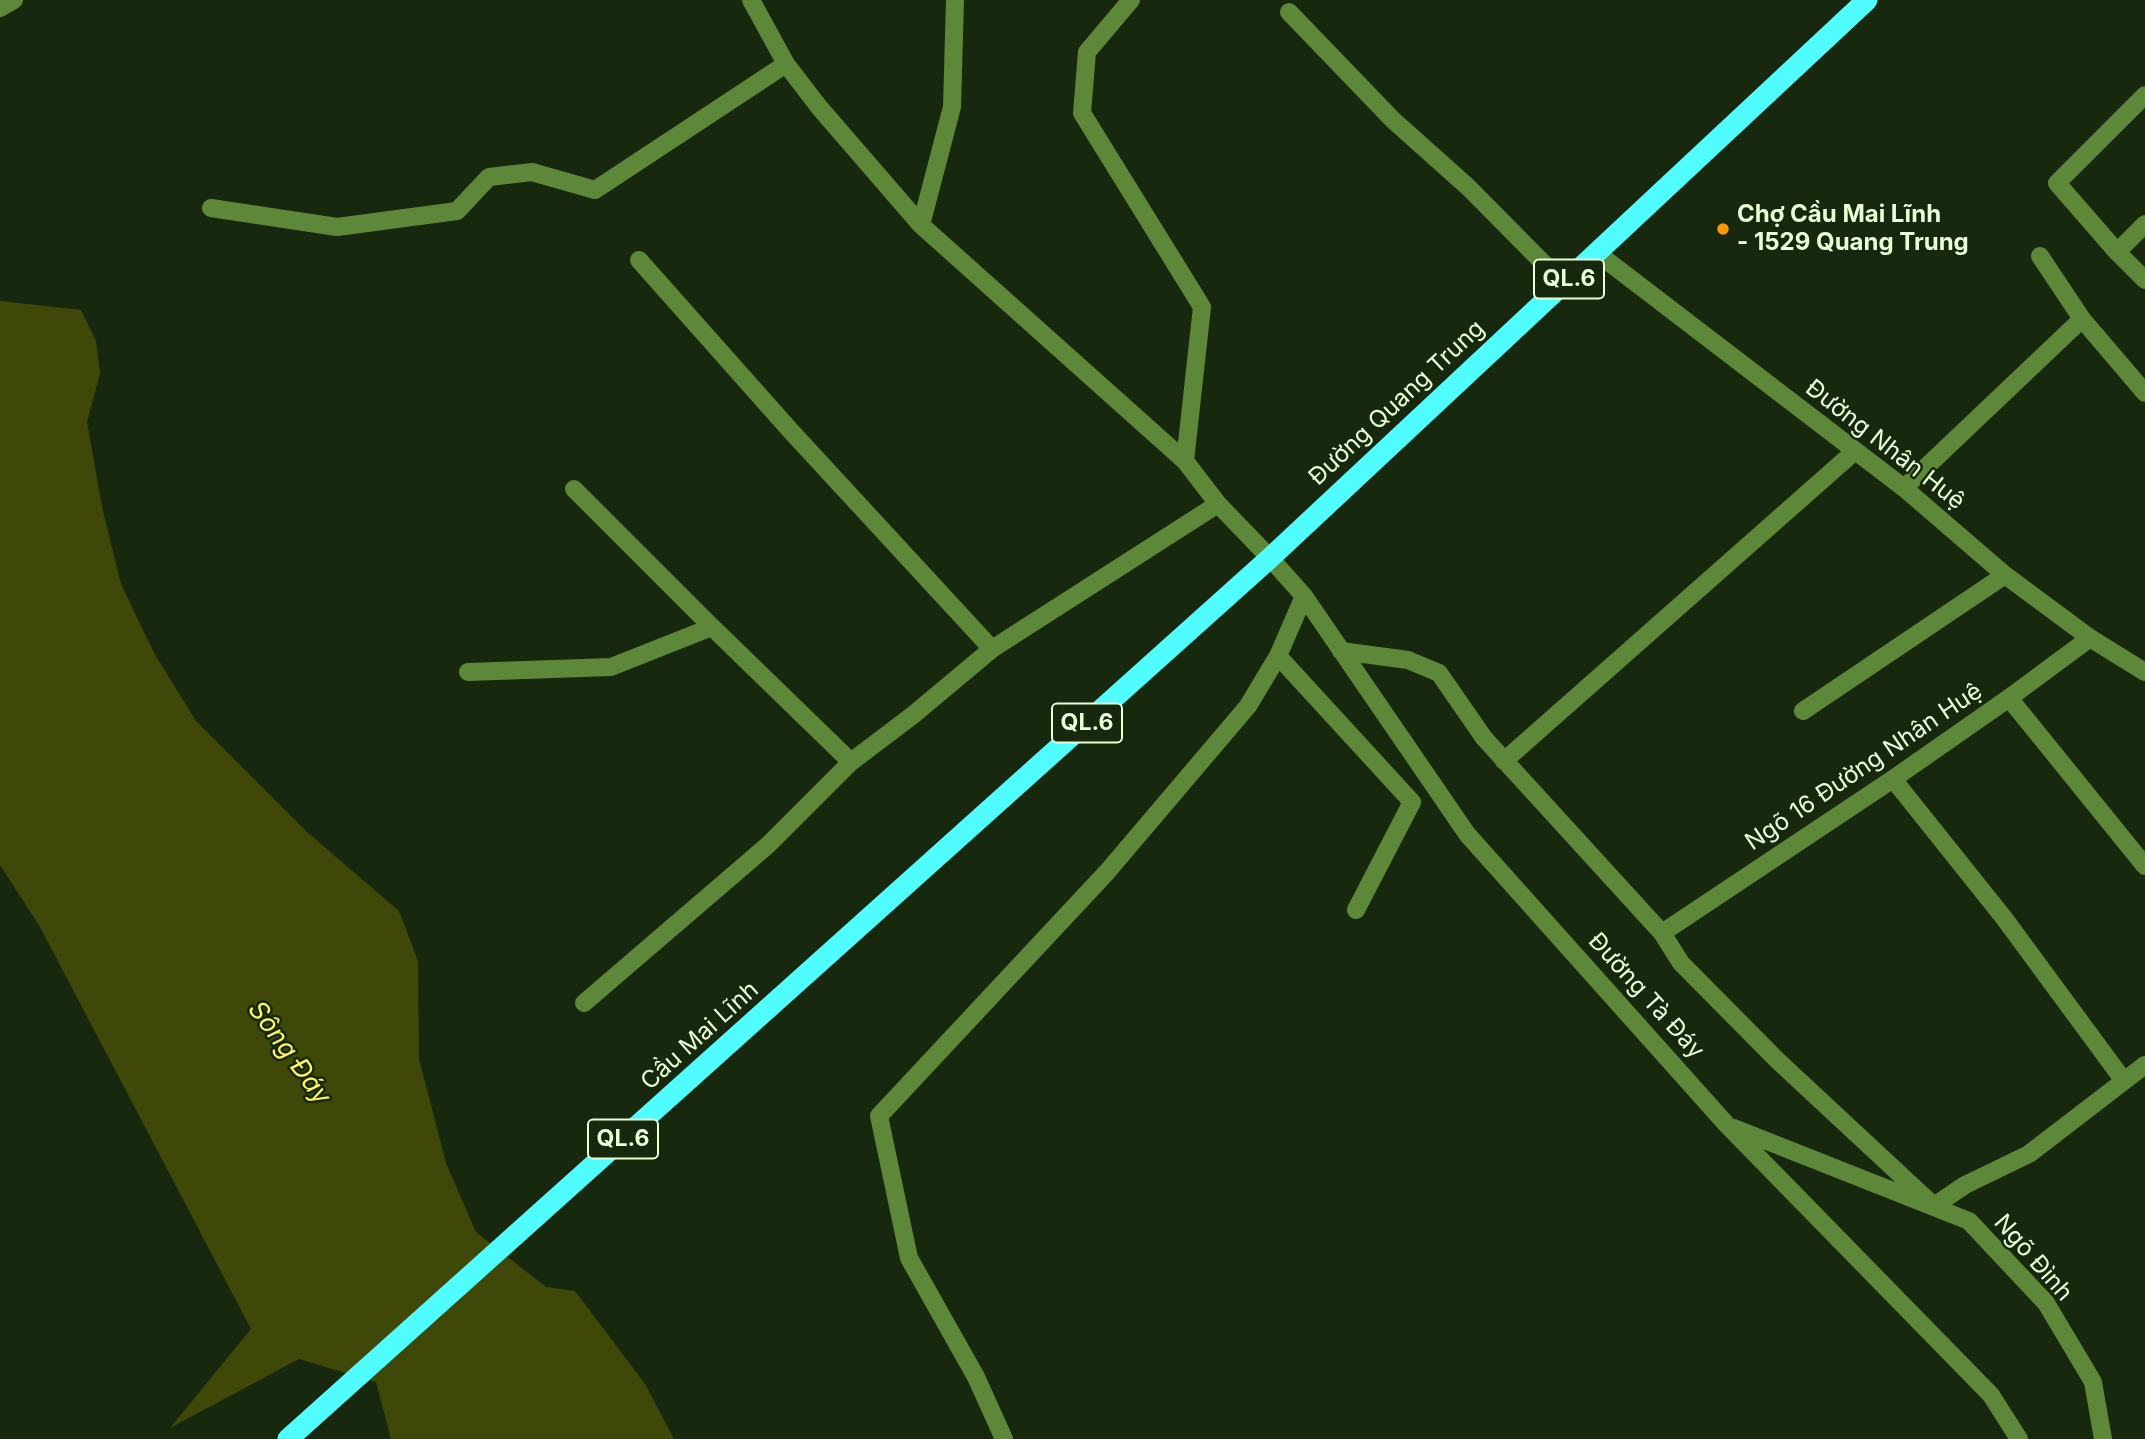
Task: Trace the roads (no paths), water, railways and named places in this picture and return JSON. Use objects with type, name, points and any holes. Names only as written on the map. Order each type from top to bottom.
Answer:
[{"type":"highway","name":"Đường Quang Trung","points":[[958,839],[1270,558],[1867,0]]},
{"type":"highway","name":"Cầu Mai Lĩnh","points":[[288,1439],[958,839]]},
{"type":"street","points":[[0,8],[14,0]]},
{"type":"street","name":"Đường Tà Đáy","points":[[751,0],[786,64],[819,107],[920,225],[1185,461],[1218,504],[1304,596],[1467,834],[1727,1125],[1991,1395],[2019,1439]]},
{"type":"street","points":[[920,225],[953,107],[955,0]]},
{"type":"street","points":[[1131,0],[1087,52],[1082,113],[1202,307],[1185,461]]},
{"type":"street","points":[[1289,12],[1392,120],[1468,187],[1564,284]]},
{"type":"street","points":[[211,208],[337,227],[457,211],[489,177],[532,172],[595,190],[786,64]]},
{"type":"street","points":[[2145,95],[2057,183],[2145,281]]},
{"type":"street","points":[[2117,252],[2145,225]]},
{"type":"street","name":"Đường Nhân Huệ","points":[[1597,253],[1904,488],[2005,575],[2090,638],[2145,672]]},
{"type":"street","points":[[2040,256],[2082,319],[2145,393]]},
{"type":"street","points":[[639,260],[789,429],[992,649]]},
{"type":"street","points":[[1904,488],[2082,319]]},
{"type":"street","points":[[1504,761],[1855,451]]},
{"type":"street","points":[[574,489],[851,762]]},
{"type":"street","points":[[584,1003],[768,845],[851,762],[992,649],[1218,504]]},
{"type":"street","points":[[1803,710],[2005,575]]},
{"type":"street","points":[[1004,1439],[976,1377],[909,1258],[878,1116],[1107,873],[1248,706],[1278,656],[1304,596]]},
{"type":"street","points":[[468,672],[611,667],[712,627]]},
{"type":"street","name":"Ngõ 16 Đường Nhân Huệ","points":[[1662,933],[1893,779],[2090,638]]},
{"type":"street","points":[[1341,651],[1408,660],[1439,673],[1483,738],[1662,933],[1681,963],[1758,1040],[1934,1206],[1965,1185],[2029,1154],[2145,1065]]},
{"type":"street","points":[[1278,656],[1412,803],[1356,910]]},
{"type":"street","points":[[2009,698],[2145,866]]},
{"type":"street","points":[[1893,779],[2004,919],[2124,1081]]},
{"type":"street","name":"Ngõ Đình","points":[[1727,1125],[1969,1221],[2046,1303],[2093,1382],[2103,1439]]},
{"type":"water","name":"Sông Đáy","points":[[0,301],[81,310],[96,341],[100,374],[87,422],[102,507],[121,584],[154,653],[196,721],[307,832],[399,911],[418,961],[419,1059],[446,1163],[476,1232],[546,1287],[575,1291],[645,1384],[674,1439],[391,1439],[376,1382],[299,1359],[170,1428],[251,1329],[40,927],[0,865]]},
{"type":"place","name":"Chợ Cầu Mai Lĩnh - 1529 Quang Trung","points":[[1723,229]]}]
